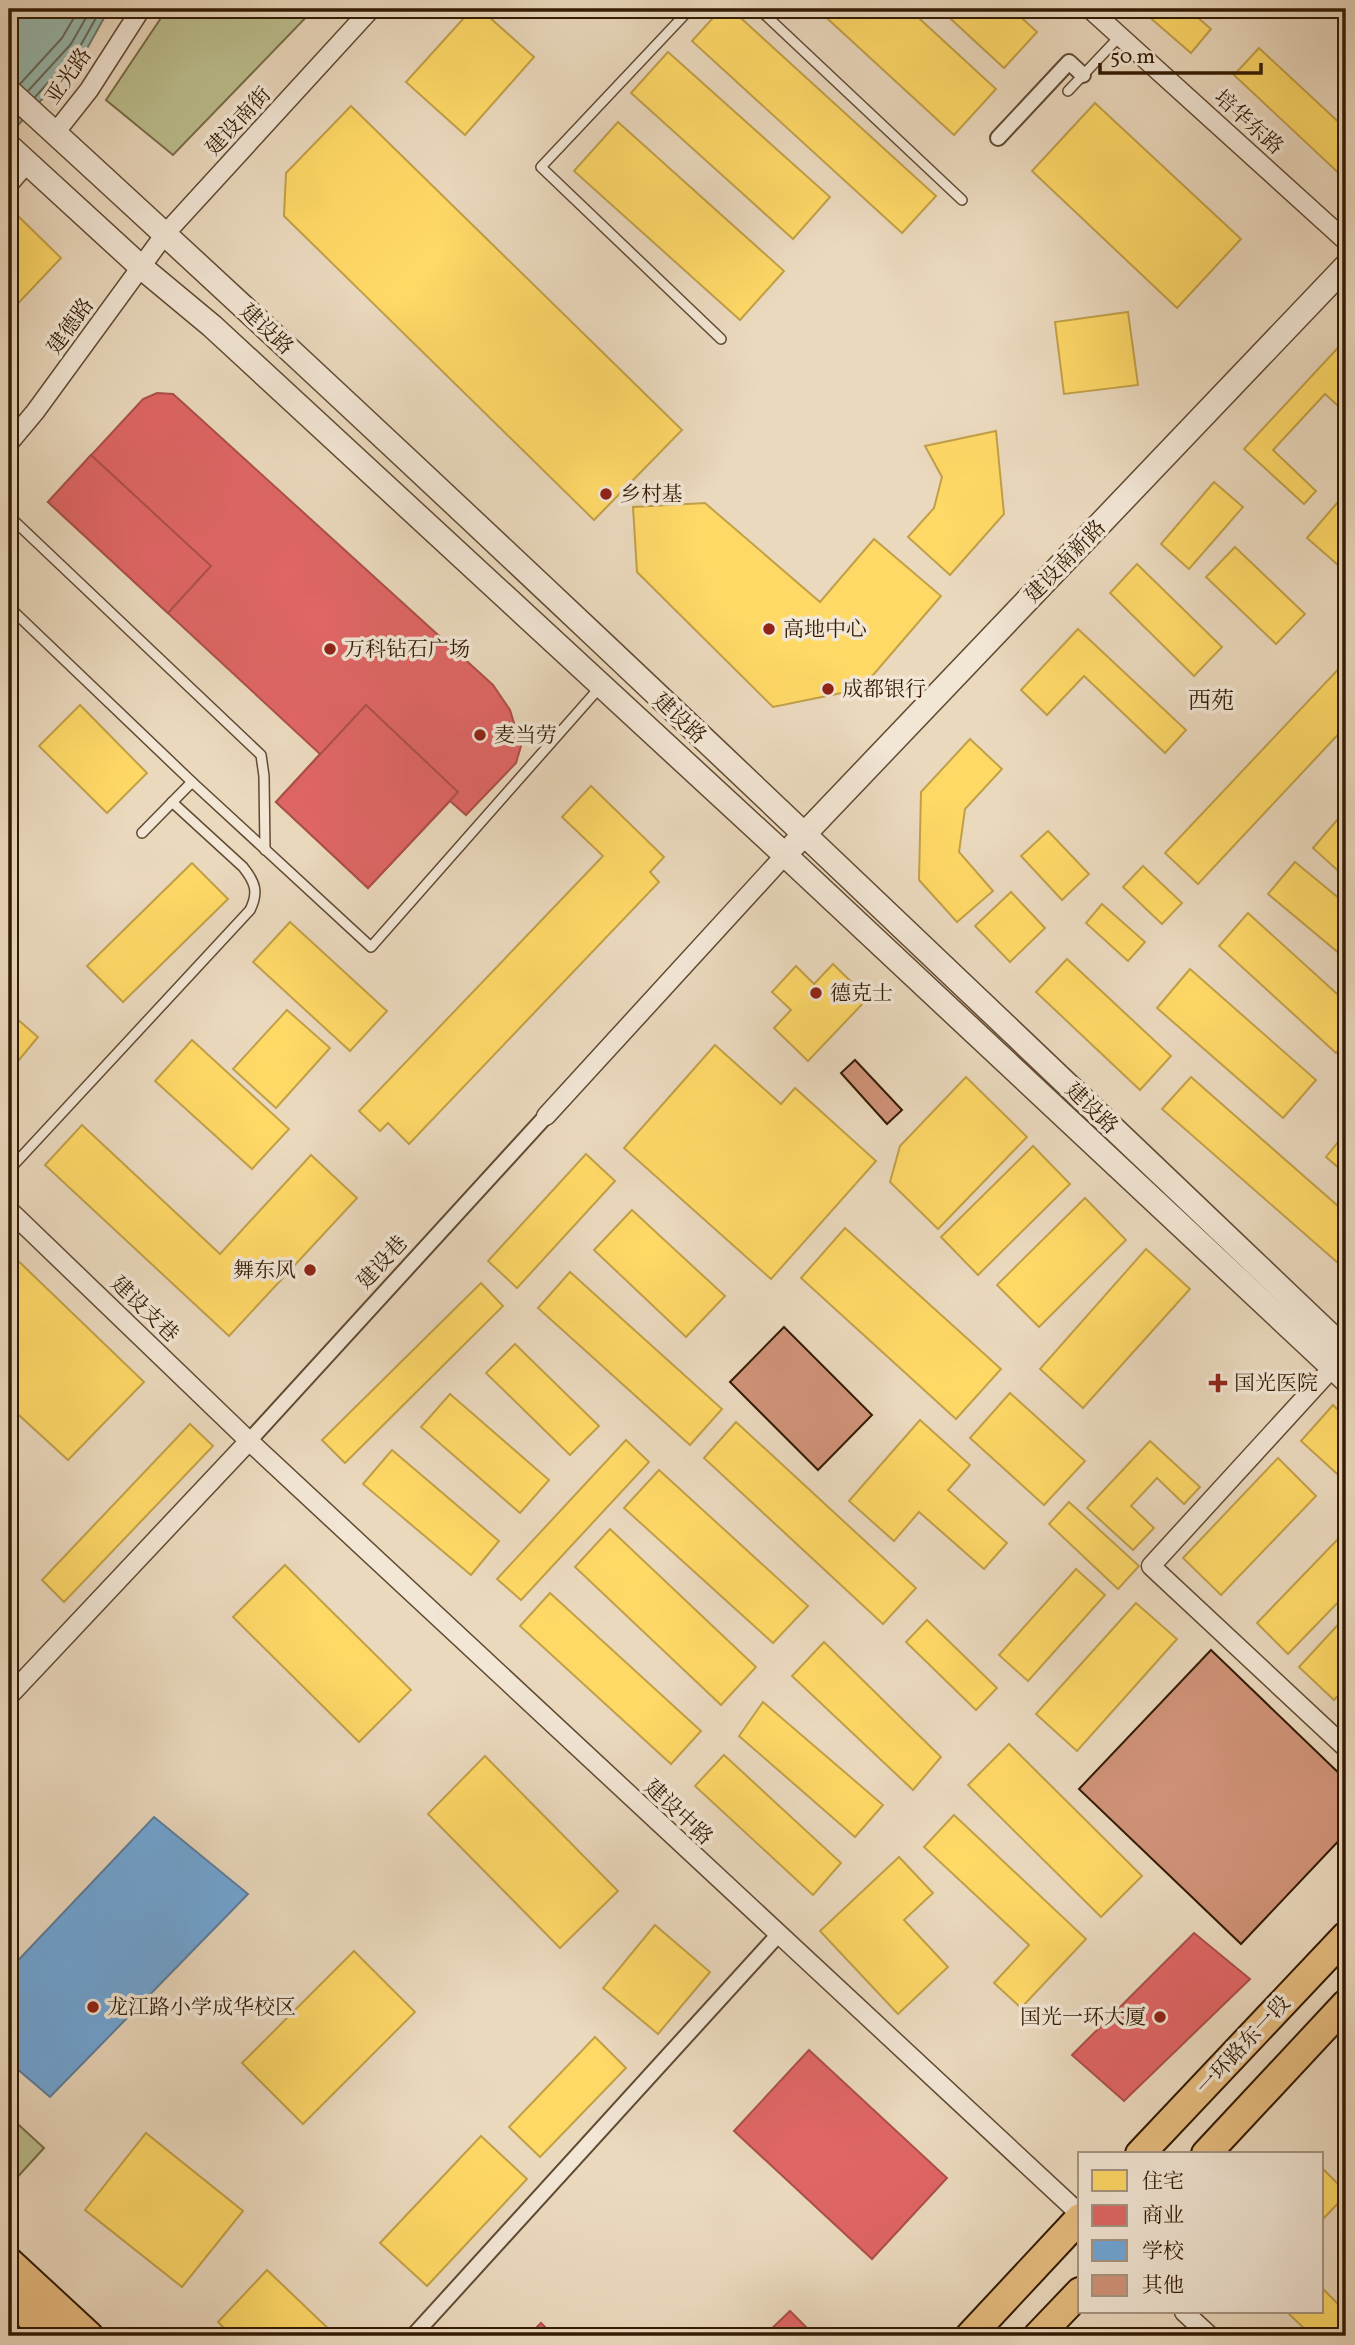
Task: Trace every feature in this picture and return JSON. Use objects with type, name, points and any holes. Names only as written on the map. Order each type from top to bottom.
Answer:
[{"type":"main road","name":"一环路东一段","points":[[1142,2152],[1346,1936]]},
{"type":"main road","points":[[1208,2152],[1346,2004]]},
{"type":"main road","points":[[970,2336],[1078,2218]]},
{"type":"main road","points":[[9,2262],[89,2336]]},
{"type":"main road","points":[[1038,2336],[1078,2294]]},
{"type":"main road","points":[[9,2297],[51,2336]]},
{"type":"street","name":"亚光路","points":[[48,127],[89,90],[141,9]]},
{"type":"street","name":"建设南街","points":[[141,267],[165,234],[372,9]]},
{"type":"street","name":"培华东路","points":[[1090,9],[1346,241]]},
{"type":"street","points":[[998,138],[1069,62],[1083,75]]},
{"type":"street","name":"建设路","points":[[9,91],[804,834],[1342,1365]]},
{"type":"street","name":"建设路","points":[[9,147],[141,267],[212,326],[1342,1365]]},
{"type":"street","points":[[9,184],[27,163]]},
{"type":"street","name":"建设南新路","points":[[785,855],[1346,266]]},
{"type":"street","name":"建德路","points":[[9,443],[35,412],[141,267]]},
{"type":"street","name":"建设巷","points":[[9,1696],[249,1441],[785,855]]},
{"type":"street","name":"建设支巷","points":[[9,1210],[249,1441]]},
{"type":"street","points":[[1342,1365],[1151,1566],[1346,1748]]},
{"type":"street","name":"建设中路","points":[[249,1441],[1078,2214]]},
{"type":"street","points":[[413,2336],[778,1935]]},
{"type":"street","points":[[1186,2314],[1210,2336]]},
{"type":"lane","points":[[690,9],[541,167],[721,339]]},
{"type":"lane","points":[[759,9],[962,200]]},
{"type":"lane","points":[[1068,91],[1120,36]]},
{"type":"lane","points":[[9,516],[261,755],[264,776],[265,849]]},
{"type":"lane","points":[[9,607],[192,782],[371,947],[601,685]]},
{"type":"lane","points":[[142,833],[192,782]]},
{"type":"lane","points":[[9,1170],[250,910],[255,899],[251,877],[243,867],[172,803]]},
{"type":"green space","points":[[167,9],[314,9],[173,155],[106,100]]},
{"type":"green space","points":[[9,2116],[44,2148],[12,2183],[9,2180]]},
{"type":"water","points":[[23,9],[109,9],[84,54],[9,135],[9,28]]},
{"type":"building: 住宅","points":[[472,9],[480,9],[534,57],[465,135],[406,82]]},
{"type":"building: 住宅","points":[[721,9],[731,9],[936,196],[902,233],[692,41]]},
{"type":"building: 住宅","points":[[817,9],[909,9],[996,89],[954,135]]},
{"type":"building: 住宅","points":[[940,9],[1012,9],[1037,32],[1004,68]]},
{"type":"building: 住宅","points":[[1140,9],[1188,9],[1211,29],[1191,53]]},
{"type":"building: 住宅","points":[[1259,48],[1346,129],[1346,180],[1234,75]]},
{"type":"building: 住宅","points":[[668,52],[830,197],[793,239],[631,93]]},
{"type":"building: 住宅","points":[[1095,103],[1241,239],[1177,308],[1032,171]]},
{"type":"building: 住宅","points":[[351,106],[682,430],[594,520],[284,216],[286,173]]},
{"type":"building: 住宅","points":[[618,122],[784,271],[740,320],[574,171]]},
{"type":"building: 住宅","points":[[14,212],[61,258],[9,313],[9,218]]},
{"type":"building: 住宅","points":[[1128,312],[1138,385],[1064,394],[1055,322]]},
{"type":"building: 住宅","points":[[1346,339],[1346,413],[1325,394],[1273,450],[1316,491],[1304,504],[1244,449]]},
{"type":"building: 住宅","points":[[996,431],[1004,514],[950,575],[908,537],[934,508],[942,477],[925,446]]},
{"type":"building: 住宅","points":[[1214,482],[1243,507],[1189,569],[1161,544]]},
{"type":"building: 住宅","points":[[705,503],[820,602],[874,539],[941,596],[861,689],[773,707],[637,572],[633,507]]},
{"type":"building: 住宅","points":[[1337,503],[1346,510],[1346,572],[1307,538]]},
{"type":"building: 住宅","points":[[1235,547],[1305,614],[1276,644],[1206,577]]},
{"type":"building: 住宅","points":[[1137,564],[1222,647],[1194,676],[1110,593]]},
{"type":"building: 住宅","points":[[1078,629],[1186,730],[1165,753],[1084,676],[1047,715],[1021,690]]},
{"type":"building: 住宅","points":[[1346,661],[1346,726],[1198,884],[1165,853]]},
{"type":"building: 住宅","points":[[80,705],[147,773],[107,813],[39,746]]},
{"type":"building: 住宅","points":[[970,739],[1002,769],[965,809],[959,852],[993,891],[957,922],[919,880],[921,792]]},
{"type":"building: 住宅","points":[[591,786],[664,857],[650,872],[659,882],[409,1144],[388,1123],[380,1131],[359,1111],[603,856],[562,817]]},
{"type":"building: 住宅","points":[[1338,819],[1346,826],[1346,878],[1313,848]]},
{"type":"building: 住宅","points":[[1048,831],[1089,874],[1062,900],[1021,856]]},
{"type":"building: 住宅","points":[[1295,862],[1346,904],[1346,959],[1268,894]]},
{"type":"building: 住宅","points":[[192,863],[228,899],[123,1002],[87,966]]},
{"type":"building: 住宅","points":[[1143,866],[1182,903],[1162,924],[1123,887]]},
{"type":"building: 住宅","points":[[1011,892],[1045,928],[1010,962],[975,926]]},
{"type":"building: 住宅","points":[[1102,904],[1145,942],[1128,961],[1086,923]]},
{"type":"building: 住宅","points":[[1248,913],[1346,1002],[1346,1041],[1336,1053],[1219,946]]},
{"type":"building: 住宅","points":[[290,922],[387,1011],[350,1051],[253,962]]},
{"type":"building: 住宅","points":[[1067,959],[1171,1056],[1140,1090],[1036,992]]},
{"type":"building: 住宅","points":[[833,964],[868,998],[808,1061],[774,1028],[791,1010],[772,992],[796,966],[814,984]]},
{"type":"building: 住宅","points":[[1190,969],[1316,1080],[1283,1118],[1157,1008]]},
{"type":"building: 住宅","points":[[287,1010],[330,1048],[276,1108],[233,1069]]},
{"type":"building: 住宅","points":[[9,1012],[38,1037],[9,1072]]},
{"type":"building: 住宅","points":[[192,1040],[289,1129],[252,1169],[155,1081]]},
{"type":"building: 住宅","points":[[715,1045],[781,1104],[795,1088],[876,1161],[771,1279],[624,1148]]},
{"type":"building: 住宅","points":[[966,1077],[1027,1137],[938,1229],[890,1182],[900,1146]]},
{"type":"building: 住宅","points":[[1191,1077],[1346,1213],[1346,1270],[1162,1109]]},
{"type":"building: 住宅","points":[[82,1125],[220,1254],[311,1155],[357,1198],[229,1336],[45,1165]]},
{"type":"building: 住宅","points":[[1346,1132],[1346,1174],[1326,1157]]},
{"type":"building: 住宅","points":[[1033,1146],[1070,1184],[978,1275],[941,1237]]},
{"type":"building: 住宅","points":[[586,1154],[615,1181],[517,1288],[488,1261]]},
{"type":"building: 住宅","points":[[1085,1198],[1126,1240],[1039,1327],[997,1285]]},
{"type":"building: 住宅","points":[[632,1210],[725,1296],[686,1337],[594,1250]]},
{"type":"building: 住宅","points":[[845,1228],[1001,1369],[956,1419],[801,1278]]},
{"type":"building: 住宅","points":[[1146,1249],[1190,1289],[1083,1408],[1040,1369]]},
{"type":"building: 住宅","points":[[9,1252],[144,1382],[68,1460],[9,1406]]},
{"type":"building: 住宅","points":[[570,1272],[722,1409],[690,1445],[538,1308]]},
{"type":"building: 住宅","points":[[481,1283],[503,1306],[345,1463],[322,1440]]},
{"type":"building: 住宅","points":[[515,1344],[599,1426],[570,1455],[486,1373]]},
{"type":"building: 住宅","points":[[1010,1393],[1085,1461],[1044,1505],[970,1438]]},
{"type":"building: 住宅","points":[[450,1394],[549,1480],[520,1513],[421,1427]]},
{"type":"building: 住宅","points":[[1333,1405],[1346,1418],[1346,1482],[1301,1441]]},
{"type":"building: 住宅","points":[[920,1420],[970,1465],[948,1490],[1007,1543],[984,1569],[919,1512],[894,1541],[849,1501]]},
{"type":"building: 住宅","points":[[736,1422],[916,1588],[883,1624],[704,1458]]},
{"type":"building: 住宅","points":[[190,1424],[213,1446],[64,1602],[42,1580]]},
{"type":"building: 住宅","points":[[626,1440],[649,1462],[521,1600],[497,1579]]},
{"type":"building: 住宅","points":[[1150,1441],[1200,1487],[1184,1504],[1157,1478],[1131,1506],[1154,1528],[1133,1550],[1087,1508]]},
{"type":"building: 住宅","points":[[392,1450],[499,1541],[471,1575],[363,1484]]},
{"type":"building: 住宅","points":[[1278,1458],[1316,1496],[1221,1595],[1183,1558]]},
{"type":"building: 住宅","points":[[659,1470],[808,1606],[773,1643],[624,1508]]},
{"type":"building: 住宅","points":[[1069,1502],[1139,1566],[1118,1589],[1049,1524]]},
{"type":"building: 住宅","points":[[610,1529],[756,1667],[721,1705],[575,1567]]},
{"type":"building: 住宅","points":[[1338,1539],[1346,1548],[1346,1594],[1288,1654],[1257,1623]]},
{"type":"building: 住宅","points":[[285,1565],[411,1690],[359,1742],[233,1617]]},
{"type":"building: 住宅","points":[[1076,1569],[1105,1595],[1028,1681],[999,1655]]},
{"type":"building: 住宅","points":[[550,1593],[701,1731],[671,1764],[520,1626]]},
{"type":"building: 住宅","points":[[1136,1603],[1177,1639],[1077,1751],[1036,1714]]},
{"type":"building: 住宅","points":[[1346,1616],[1346,1687],[1334,1700],[1299,1667]]},
{"type":"building: 住宅","points":[[927,1620],[997,1688],[976,1710],[906,1642]]},
{"type":"building: 住宅","points":[[824,1642],[941,1757],[913,1790],[792,1676]]},
{"type":"building: 住宅","points":[[763,1702],[883,1805],[855,1837],[739,1736]]},
{"type":"building: 住宅","points":[[1009,1744],[1142,1876],[1101,1917],[968,1785]]},
{"type":"building: 住宅","points":[[724,1755],[841,1863],[813,1895],[695,1786]]},
{"type":"building: 住宅","points":[[485,1756],[618,1891],[560,1948],[428,1814]]},
{"type":"building: 住宅","points":[[954,1815],[1086,1939],[1021,2008],[994,1983],[1029,1945],[924,1847]]},
{"type":"building: 住宅","points":[[899,1857],[933,1893],[904,1920],[948,1967],[898,2014],[820,1931]]},
{"type":"building: 住宅","points":[[655,1925],[710,1972],[658,2034],[603,1988]]},
{"type":"building: 住宅","points":[[354,1951],[415,2012],[303,2124],[242,2063]]},
{"type":"building: 住宅","points":[[595,2037],[626,2068],[540,2157],[509,2127]]},
{"type":"building: 住宅","points":[[146,2133],[243,2211],[182,2287],[85,2210]]},
{"type":"building: 住宅","points":[[481,2136],[527,2179],[427,2286],[380,2243]]},
{"type":"building: 住宅","points":[[1324,2170],[1346,2192],[1324,2218]]},
{"type":"building: 住宅","points":[[267,2270],[336,2336],[232,2336],[218,2322]]},
{"type":"building: 住宅","points":[[1324,2290],[1346,2312],[1346,2336],[1312,2336],[1289,2314],[1324,2314]]},
{"type":"building: 住宅","points":[[1131,2328],[1138,2336],[1123,2336]]},
{"type":"building: 商业","name":"万科钻石广场","points":[[157,393],[173,394],[182,402],[493,685],[510,710],[521,746],[516,763],[466,815],[450,801],[368,888],[276,802],[320,754],[48,502],[143,399]]},
{"type":"building: 商业","points":[[91,455],[211,566],[168,613],[48,502]]},
{"type":"building: 商业","points":[[366,705],[458,792],[368,888],[276,802]]},
{"type":"building: 商业","name":"国光一环大厦","points":[[1194,1933],[1250,1979],[1124,2101],[1072,2055]]},
{"type":"building: 商业","points":[[809,2050],[947,2178],[872,2259],[734,2131]]},
{"type":"building: 商业","points":[[790,2311],[815,2336],[764,2336]]},
{"type":"building: 商业","points":[[541,2323],[554,2336],[528,2336]]},
{"type":"building: 学校","points":[[154,1817],[248,1894],[50,2097],[9,2062],[9,1970]]},
{"type":"building: 其他","points":[[855,1060],[902,1110],[887,1124],[841,1073]]},
{"type":"building: 其他","points":[[784,1327],[872,1415],[818,1470],[730,1382]]},
{"type":"building: 其他","points":[[1211,1650],[1346,1780],[1346,1833],[1241,1944],[1079,1789]]},
{"type":"place","name":"乡村基","points":[[606,494]]},
{"type":"place","name":"高地中心","points":[[769,629]]},
{"type":"place","name":"万科钻石广场","points":[[330,649]]},
{"type":"place","name":"成都银行","points":[[828,689]]},
{"type":"place","name":"麦当劳","points":[[480,735]]},
{"type":"place","name":"德克士","points":[[816,993]]},
{"type":"place","name":"舞东风","points":[[310,1270]]},
{"type":"place","name":"国光医院","points":[[1218,1383]]},
{"type":"place","name":"龙江路小学成华校区","points":[[93,2007]]},
{"type":"place","name":"国光一环大厦","points":[[1160,2017]]},
{"type":"district","name":"西苑","points":[[1211,700]]}]
